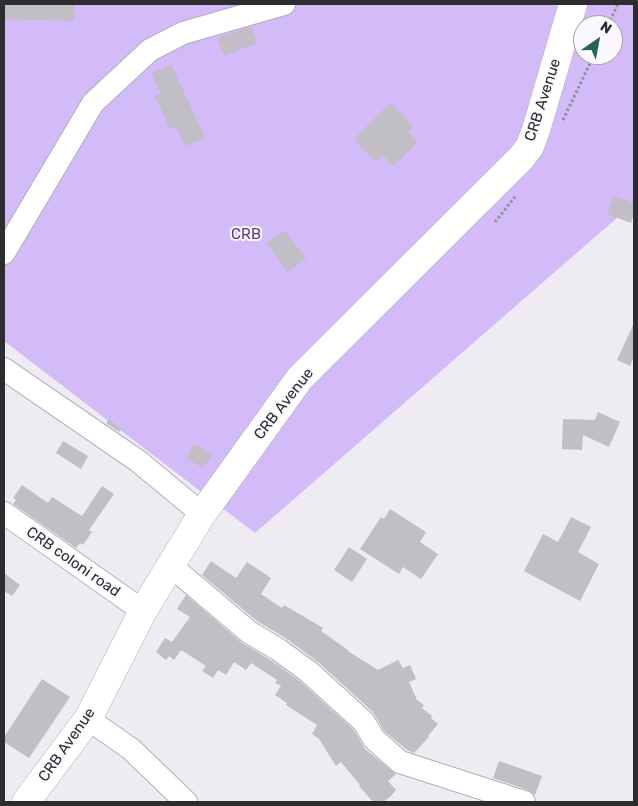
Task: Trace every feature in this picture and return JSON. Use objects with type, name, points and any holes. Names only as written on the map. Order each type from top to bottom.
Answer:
[{"type":"main road","name":"CRB Avenue","points":[[26,802],[88,719],[143,611],[202,514],[300,378],[522,157],[530,146],[572,4]]},
{"type":"main road","points":[[4,794],[15,797],[20,802]]},
{"type":"street","points":[[4,253],[93,103],[150,50],[183,33],[284,4]]},
{"type":"street","points":[[4,369],[138,461],[202,514]]},
{"type":"street","name":"CRB coloni road","points":[[4,513],[143,611]]},
{"type":"street","points":[[171,566],[249,632],[310,672],[364,722],[374,739],[400,762],[524,802]]},
{"type":"street","points":[[88,719],[131,749],[186,802]]},
{"type":"green space","name":"CRB","points":[[4,4],[634,4],[634,203],[255,533],[4,341]]},
{"type":"building","points":[[4,4],[74,4],[74,21],[4,19]]},
{"type":"building","points":[[251,27],[257,43],[224,56],[217,38]]},
{"type":"building","points":[[171,65],[205,137],[185,146],[176,127],[170,129],[155,96],[161,93],[151,73]]},
{"type":"building","points":[[390,103],[413,126],[408,132],[418,142],[393,166],[383,155],[376,162],[354,139]]},
{"type":"building","points":[[614,196],[634,203],[631,223],[607,214]]},
{"type":"building","points":[[284,230],[306,258],[288,272],[267,244]]},
{"type":"building","points":[[634,323],[634,357],[630,366],[617,360]]},
{"type":"building","points":[[598,412],[620,422],[609,447],[583,435],[582,450],[562,449],[563,419],[595,420]]},
{"type":"building","points":[[109,419],[121,429],[119,432],[106,423]]},
{"type":"building","points":[[63,441],[88,456],[81,469],[56,453]]},
{"type":"building","points":[[194,444],[212,455],[203,468],[186,458]]},
{"type":"building","points":[[22,485],[48,503],[52,497],[82,516],[102,486],[114,494],[89,530],[92,532],[83,545],[80,543],[76,548],[13,504],[16,500],[13,498]]},
{"type":"building","points":[[390,509],[426,532],[420,542],[438,554],[421,579],[403,567],[399,574],[360,549],[381,517],[384,519]]},
{"type":"building","points":[[571,517],[591,527],[578,552],[599,564],[580,601],[524,571],[543,534],[558,542]]},
{"type":"building","points":[[349,547],[367,559],[352,582],[334,570]]},
{"type":"building","points":[[211,561],[236,578],[247,562],[271,578],[261,594],[282,608],[284,605],[323,628],[321,631],[378,670],[398,660],[403,668],[410,665],[416,679],[409,682],[417,700],[424,705],[422,708],[438,724],[429,737],[414,753],[407,750],[384,731],[373,712],[318,662],[287,639],[257,621],[202,575]]},
{"type":"building","points":[[4,573],[20,585],[12,596],[4,591]]},
{"type":"building","points":[[186,595],[241,642],[301,682],[354,730],[365,749],[396,774],[388,781],[396,790],[390,797],[383,802],[373,802],[341,762],[336,766],[319,739],[312,734],[317,725],[286,705],[287,703],[275,695],[281,686],[275,683],[277,680],[251,663],[246,670],[234,662],[226,675],[218,670],[213,678],[202,671],[206,666],[181,650],[174,660],[169,656],[166,660],[156,652],[165,638],[172,642],[190,617],[177,609]]},
{"type":"building","points":[[42,679],[70,697],[29,758],[4,742],[4,737]]},
{"type":"building","points":[[499,761],[542,776],[535,795],[528,790],[493,778]]}]
